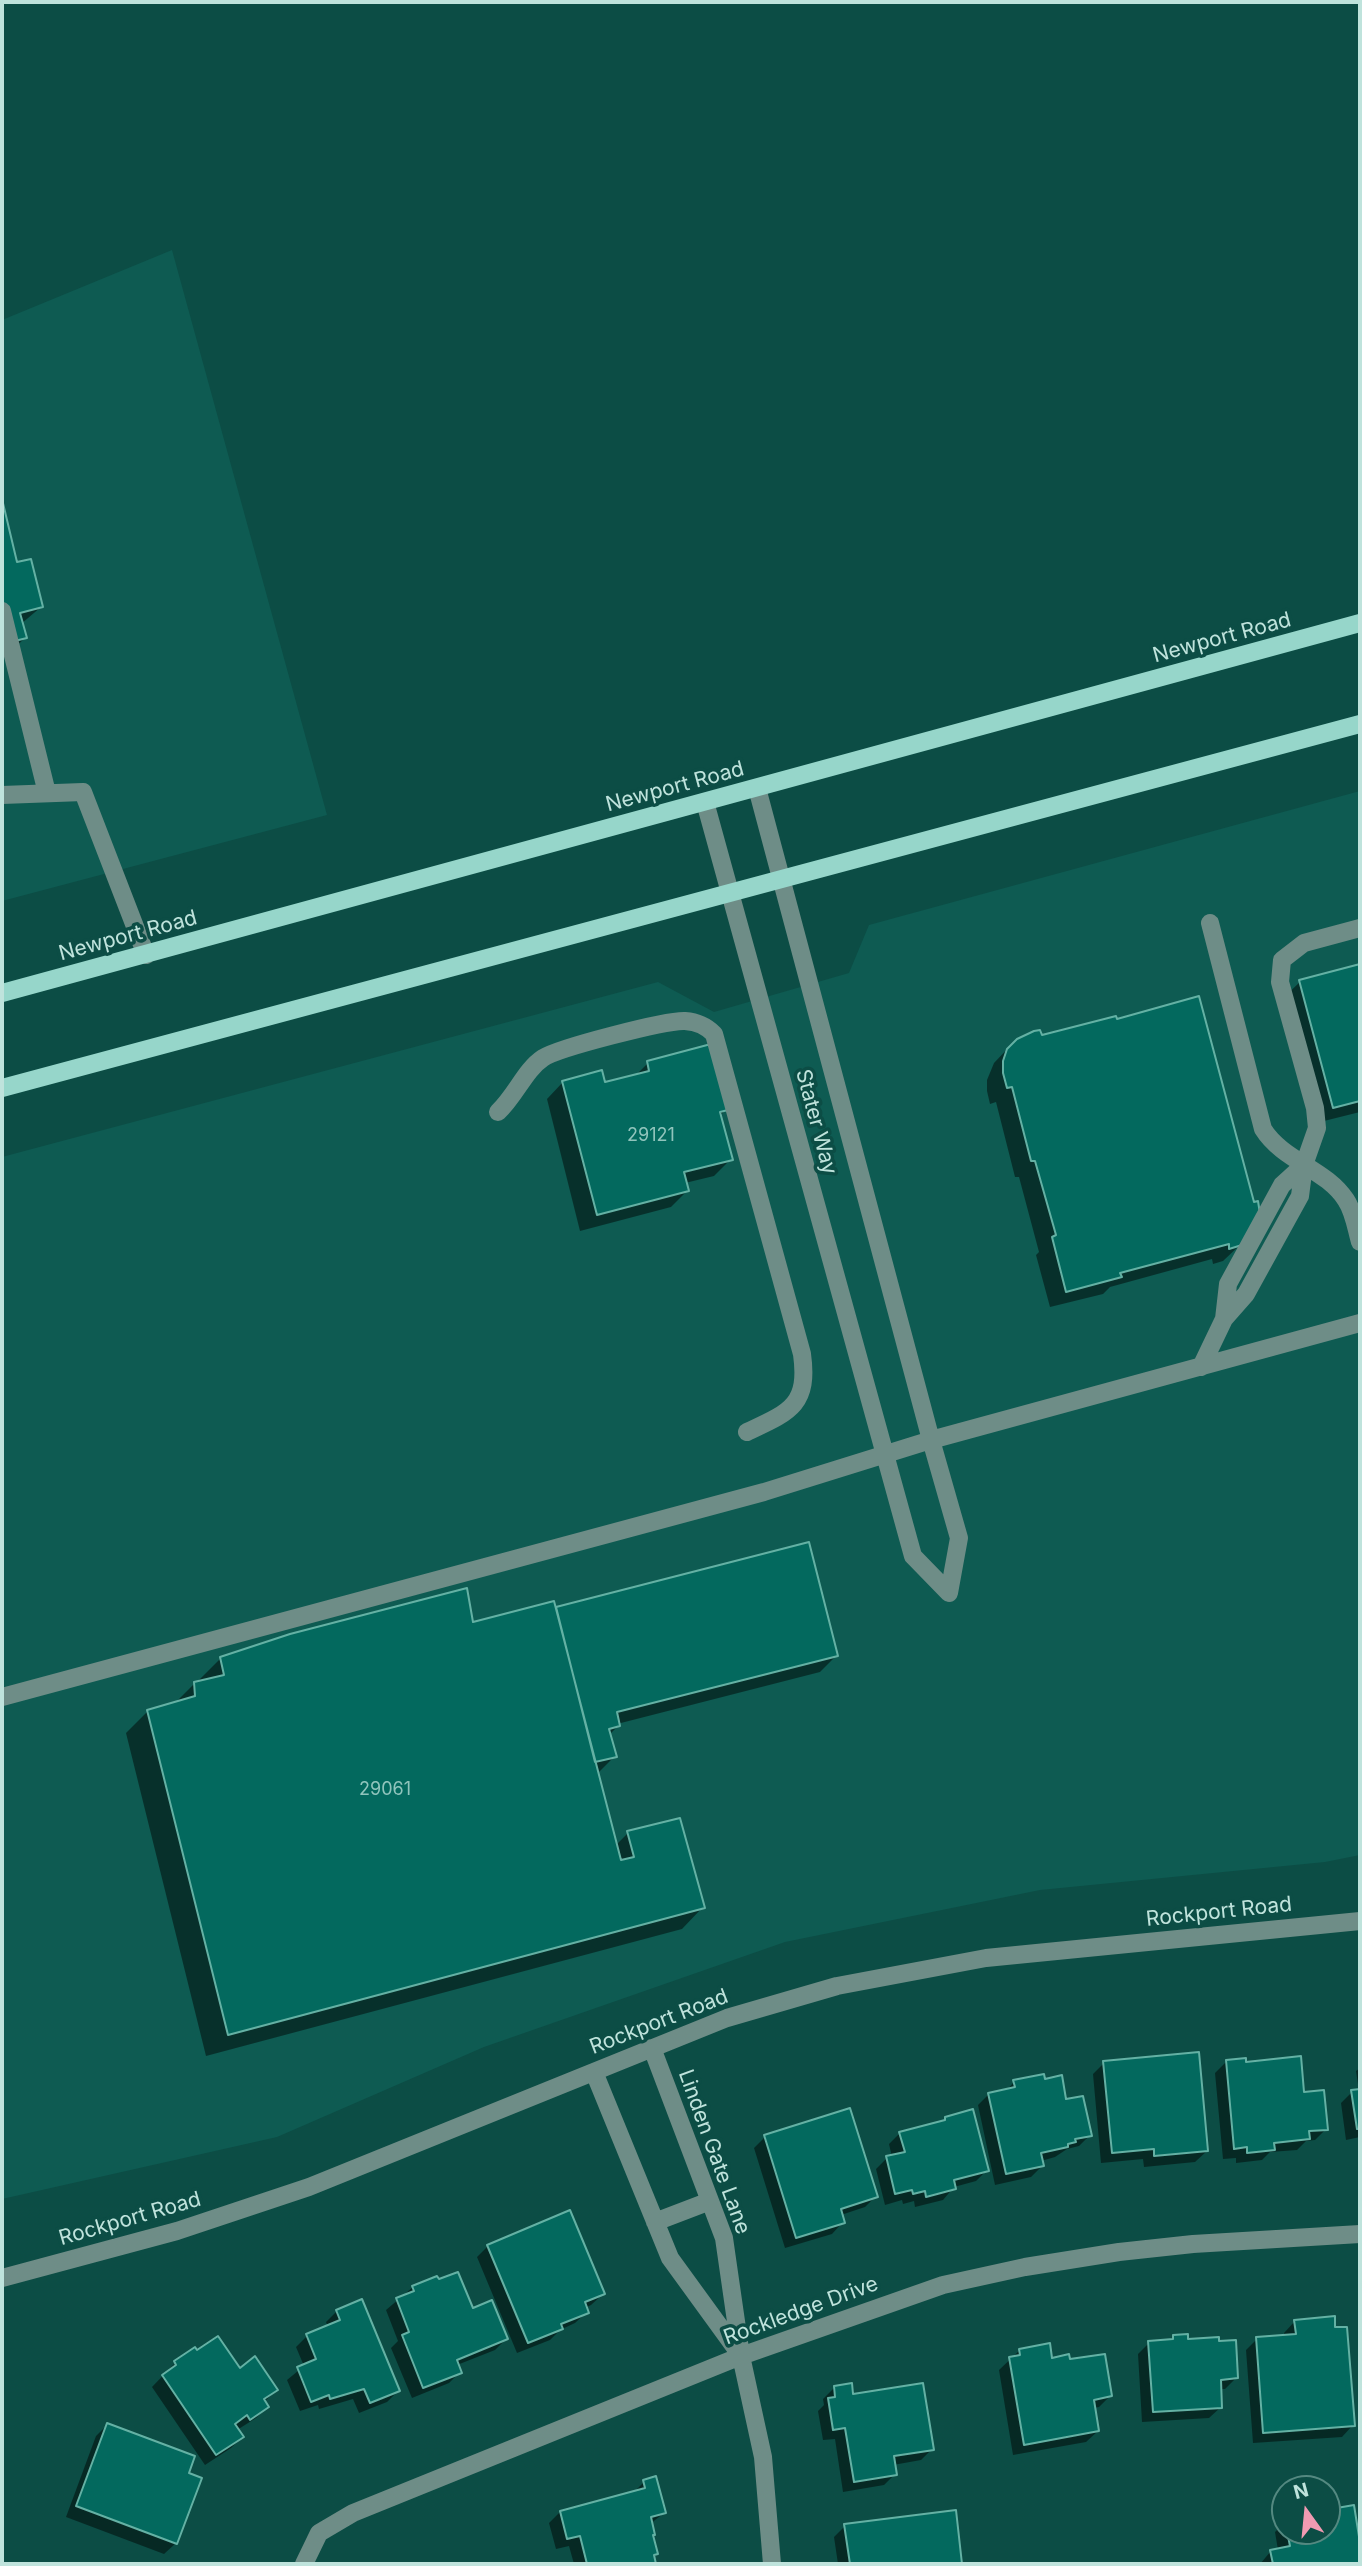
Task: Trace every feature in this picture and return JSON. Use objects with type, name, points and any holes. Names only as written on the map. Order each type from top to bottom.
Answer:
[{"type":"main road","name":"Newport Road","points":[[2,993],[1360,624]]},
{"type":"main road","points":[[2,1088],[1360,724]]},
{"type":"street","points":[[2,611],[47,793]]},
{"type":"street","name":"Stater Way","points":[[705,802],[913,1556],[950,1593],[959,1538],[757,788]]},
{"type":"street","points":[[2,795],[83,792],[146,955]]},
{"type":"street","points":[[1210,923],[1263,1129],[1270,1140],[1334,1186],[1346,1200],[1360,1242]]},
{"type":"street","points":[[1201,1367],[1224,1319],[1246,1294],[1300,1196],[1304,1165],[1317,1128],[1315,1108],[1280,982],[1282,960],[1304,943],[1360,928]]},
{"type":"street","points":[[498,1112],[512,1100],[531,1068],[552,1053],[674,1021],[701,1023],[714,1034],[802,1354],[806,1379],[798,1401],[778,1416],[747,1432]]},
{"type":"street","points":[[2,1697],[764,1492],[931,1440],[1360,1323]]},
{"type":"street","name":"Rockport Road","points":[[2,2278],[177,2231],[309,2187],[727,2018],[837,1986],[986,1958],[1360,1921]]},
{"type":"street","name":"Linden Gate Lane","points":[[652,2048],[724,2238],[741,2356],[763,2457],[772,2564]]},
{"type":"street","name":"Linden Gate Lane","points":[[594,2072],[670,2258],[741,2356]]},
{"type":"street","points":[[655,2222],[710,2201]]},
{"type":"street","name":"Rockledge Drive","points":[[304,2564],[319,2533],[353,2513],[741,2356],[943,2285],[1025,2267],[1119,2252],[1193,2244],[1360,2234]]},
{"type":"shaded area","points":[[172,250],[327,815],[2,901],[2,320]]},
{"type":"shaded area","points":[[1360,791],[1360,1855],[1325,1862],[1040,1890],[785,1942],[484,2047],[277,2137],[2,2199],[2,1157],[658,982],[714,1012],[849,973],[869,925]]},
{"type":"building","points":[[2,499],[17,562],[31,559],[43,607],[20,613],[27,638],[2,644]]},
{"type":"building","points":[[1360,964],[1360,1101],[1333,1108],[1299,980]]},
{"type":"building","points":[[1199,996],[1254,1202],[1258,1201],[1260,1214],[1242,1245],[1229,1249],[1229,1244],[1120,1273],[1122,1277],[1066,1292],[1052,1237],[1056,1235],[1035,1161],[1031,1161],[1012,1087],[1007,1088],[1003,1073],[1007,1049],[1017,1039],[1034,1031],[1040,1030],[1042,1035],[1116,1016],[1117,1019]]},
{"type":"building","points":[[711,1044],[728,1110],[720,1112],[733,1160],[684,1172],[689,1191],[597,1215],[562,1081],[602,1070],[605,1082],[649,1071],[647,1061]]},
{"type":"building","points":[[809,1542],[838,1656],[617,1712],[620,1726],[609,1729],[617,1757],[595,1762],[556,1607]]},
{"type":"building","points":[[467,1588],[473,1622],[554,1601],[621,1860],[634,1857],[627,1831],[680,1818],[705,1908],[228,2035],[147,1710],[195,1696],[194,1682],[224,1675],[220,1657],[290,1634]]},
{"type":"building","points":[[1199,2052],[1208,2151],[1154,2156],[1154,2149],[1112,2153],[1103,2061]]},
{"type":"building","points":[[1301,2056],[1304,2092],[1324,2090],[1328,2130],[1309,2131],[1310,2139],[1274,2143],[1275,2150],[1247,2153],[1247,2147],[1234,2149],[1226,2060],[1246,2058],[1246,2062]]},
{"type":"building","points":[[1044,2074],[1045,2079],[1062,2075],[1066,2099],[1083,2096],[1092,2136],[1075,2139],[1076,2142],[1068,2144],[1068,2147],[1041,2153],[1044,2166],[1006,2174],[988,2093],[1015,2087],[1013,2080]]},
{"type":"building","points":[[1360,2089],[1360,2129],[1357,2129],[1351,2090]]},
{"type":"building","points":[[850,2108],[878,2197],[841,2209],[845,2223],[796,2238],[764,2135]]},
{"type":"building","points":[[973,2109],[989,2171],[954,2180],[956,2189],[926,2197],[925,2191],[913,2194],[912,2190],[895,2194],[886,2156],[905,2152],[899,2132],[945,2120],[945,2117]]},
{"type":"building","points":[[570,2210],[605,2294],[585,2302],[589,2313],[561,2324],[563,2329],[528,2343],[487,2245]]},
{"type":"building","points":[[458,2272],[473,2308],[492,2300],[508,2339],[457,2360],[462,2373],[423,2388],[402,2335],[409,2332],[396,2298],[414,2291],[412,2286],[437,2276],[439,2279]]},
{"type":"building","points":[[362,2299],[400,2391],[370,2403],[364,2389],[330,2399],[329,2395],[311,2402],[297,2367],[316,2359],[306,2334],[340,2320],[336,2310]]},
{"type":"building","points":[[1335,2316],[1335,2327],[1347,2327],[1355,2426],[1263,2433],[1256,2337],[1296,2334],[1294,2320]]},
{"type":"building","points":[[1188,2334],[1188,2339],[1219,2337],[1219,2341],[1236,2340],[1238,2378],[1221,2380],[1222,2408],[1153,2412],[1148,2341],[1173,2339],[1173,2335]]},
{"type":"building","points":[[218,2336],[240,2368],[255,2356],[278,2390],[264,2399],[269,2407],[250,2420],[247,2415],[235,2424],[244,2437],[216,2455],[162,2375],[176,2365],[174,2361]]},
{"type":"building","points":[[1050,2343],[1052,2358],[1069,2354],[1070,2359],[1105,2354],[1112,2396],[1094,2400],[1099,2431],[1024,2445],[1009,2357],[1020,2355],[1019,2349]]},
{"type":"building","points":[[852,2383],[853,2394],[923,2383],[934,2450],[894,2456],[897,2475],[854,2482],[845,2428],[833,2430],[828,2398],[835,2397],[834,2386]]},
{"type":"building","points":[[107,2423],[195,2456],[189,2473],[202,2478],[177,2544],[76,2506]]},
{"type":"building","points":[[656,2476],[666,2513],[651,2517],[658,2554],[654,2555],[656,2564],[587,2564],[580,2536],[567,2539],[560,2511],[645,2488],[643,2480]]},
{"type":"building","points":[[1354,2505],[1360,2543],[1360,2564],[1273,2564],[1270,2550],[1290,2545],[1341,2545],[1341,2507]]},
{"type":"building","points":[[956,2510],[962,2564],[850,2564],[844,2524]]}]
